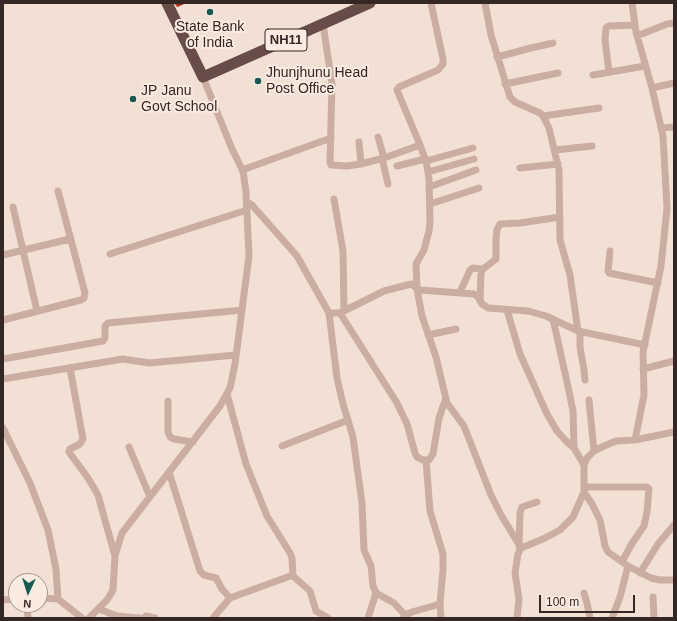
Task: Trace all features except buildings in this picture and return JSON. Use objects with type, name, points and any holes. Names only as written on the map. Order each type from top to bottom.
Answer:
[{"type":"highway","points":[[167,3],[202,74]]},
{"type":"highway","name":"NH11","points":[[202,74],[354,3]]},
{"type":"highway","name":"NH11","points":[[202,74],[370,3]]},
{"type":"street","points":[[432,3],[443,64],[438,70],[397,89],[426,160],[428,172],[430,204],[429,231],[424,250],[416,264],[417,289],[422,316],[436,357],[446,398],[464,426],[491,495],[520,547]]},
{"type":"street","points":[[485,3],[491,35],[508,93],[513,100],[533,109],[543,116],[549,128],[555,150],[560,178],[560,240],[570,274],[585,380]]},
{"type":"street","points":[[632,3],[637,36],[652,88],[661,128],[665,157],[667,208],[661,266],[644,345],[644,395],[635,440]]},
{"type":"street","points":[[637,36],[667,24],[674,23]]},
{"type":"street","points":[[323,24],[332,84],[331,165],[347,166],[361,164],[420,145]]},
{"type":"street","points":[[609,72],[605,40],[606,28],[609,26],[635,24]]},
{"type":"street","points":[[497,57],[553,43]]},
{"type":"street","points":[[593,75],[645,66]]},
{"type":"street","points":[[89,618],[99,609],[113,590],[115,556],[122,533],[220,406],[230,388],[236,355],[249,256],[247,206],[242,170],[202,74]]},
{"type":"street","points":[[505,84],[558,74]]},
{"type":"street","points":[[652,88],[674,83]]},
{"type":"street","points":[[543,116],[599,108]]},
{"type":"street","points":[[661,128],[674,127]]},
{"type":"street","points":[[378,137],[388,184]]},
{"type":"street","points":[[242,170],[331,138]]},
{"type":"street","points":[[359,142],[361,164]]},
{"type":"street","points":[[555,150],[592,146]]},
{"type":"street","points":[[397,166],[472,148]]},
{"type":"street","points":[[428,172],[474,159]]},
{"type":"street","points":[[520,168],[558,164]]},
{"type":"street","points":[[429,187],[476,170]]},
{"type":"street","points":[[430,204],[479,188]]},
{"type":"street","points":[[3,320],[84,298],[85,293],[58,191]]},
{"type":"street","points":[[334,199],[343,251],[342,312],[401,410],[417,457],[426,460],[431,458],[433,454],[439,418],[446,398]]},
{"type":"street","points":[[110,254],[252,205],[297,256],[329,313],[337,378],[353,437],[362,503],[363,546],[370,562],[373,586],[376,593],[394,603],[404,617],[440,604]]},
{"type":"street","points":[[13,207],[37,311]]},
{"type":"street","points":[[480,301],[483,269],[496,259],[496,239],[500,224],[560,217]]},
{"type":"street","points":[[3,255],[70,239]]},
{"type":"street","points":[[610,251],[609,273],[658,282]]},
{"type":"street","points":[[460,292],[470,270],[473,268],[483,269]]},
{"type":"street","points":[[329,313],[342,312],[392,288],[411,284],[420,290],[474,294],[482,304],[488,308],[528,312],[553,320],[579,331],[644,345]]},
{"type":"street","points":[[3,359],[103,341],[106,338],[105,326],[108,323],[242,310]]},
{"type":"street","points":[[507,310],[520,354],[543,407],[557,431],[574,448],[584,465]]},
{"type":"street","points":[[553,320],[572,404],[574,448]]},
{"type":"street","points":[[428,335],[456,329]]},
{"type":"street","points":[[3,379],[123,359],[149,363],[236,355]]},
{"type":"street","points":[[643,369],[674,361]]},
{"type":"street","points":[[70,368],[83,439],[80,444],[70,449],[69,452],[88,478],[98,496],[115,556]]},
{"type":"street","points":[[226,394],[246,464],[267,516],[290,553],[294,578],[305,585],[310,591],[316,611],[328,618]]},
{"type":"street","points":[[589,400],[594,451]]},
{"type":"street","points":[[168,401],[168,432],[170,437],[193,442]]},
{"type":"street","points":[[282,446],[348,420]]},
{"type":"street","points":[[3,428],[30,483],[48,530],[56,569],[58,599]]},
{"type":"street","points":[[520,547],[543,539],[560,530],[573,517],[584,490],[584,465],[587,458],[594,451],[616,442],[635,440],[674,432]]},
{"type":"street","points":[[129,447],[150,497]]},
{"type":"street","points":[[426,460],[430,511],[444,554],[440,604],[441,618]]},
{"type":"street","points":[[169,472],[200,571],[204,575],[215,577],[222,589],[230,598]]},
{"type":"street","points":[[584,490],[639,487],[647,487],[649,489],[644,526],[631,545],[625,564],[620,597],[612,618]]},
{"type":"street","points":[[584,490],[600,520],[606,549],[625,564],[640,573],[660,580],[674,580]]},
{"type":"street","points":[[517,618],[519,599],[515,573],[520,547],[520,513],[522,507],[537,502]]},
{"type":"street","points":[[640,573],[658,544],[674,525]]},
{"type":"street","points":[[213,618],[230,598],[293,575]]},
{"type":"street","points":[[368,618],[376,593]]},
{"type":"street","points":[[584,593],[590,618]]},
{"type":"street","points":[[653,597],[654,618]]},
{"type":"street","points":[[48,598],[58,599],[82,618]]},
{"type":"street","points":[[99,609],[117,616],[139,618]]},
{"type":"street","points":[[144,618],[146,616],[155,618]]},
{"type":"place","name":"State Bank of India","points":[[210,12]]},
{"type":"place","name":"Jhunjhunu Head Post Office","points":[[258,81]]},
{"type":"place","name":"JP Janu Govt School","points":[[133,99]]}]
